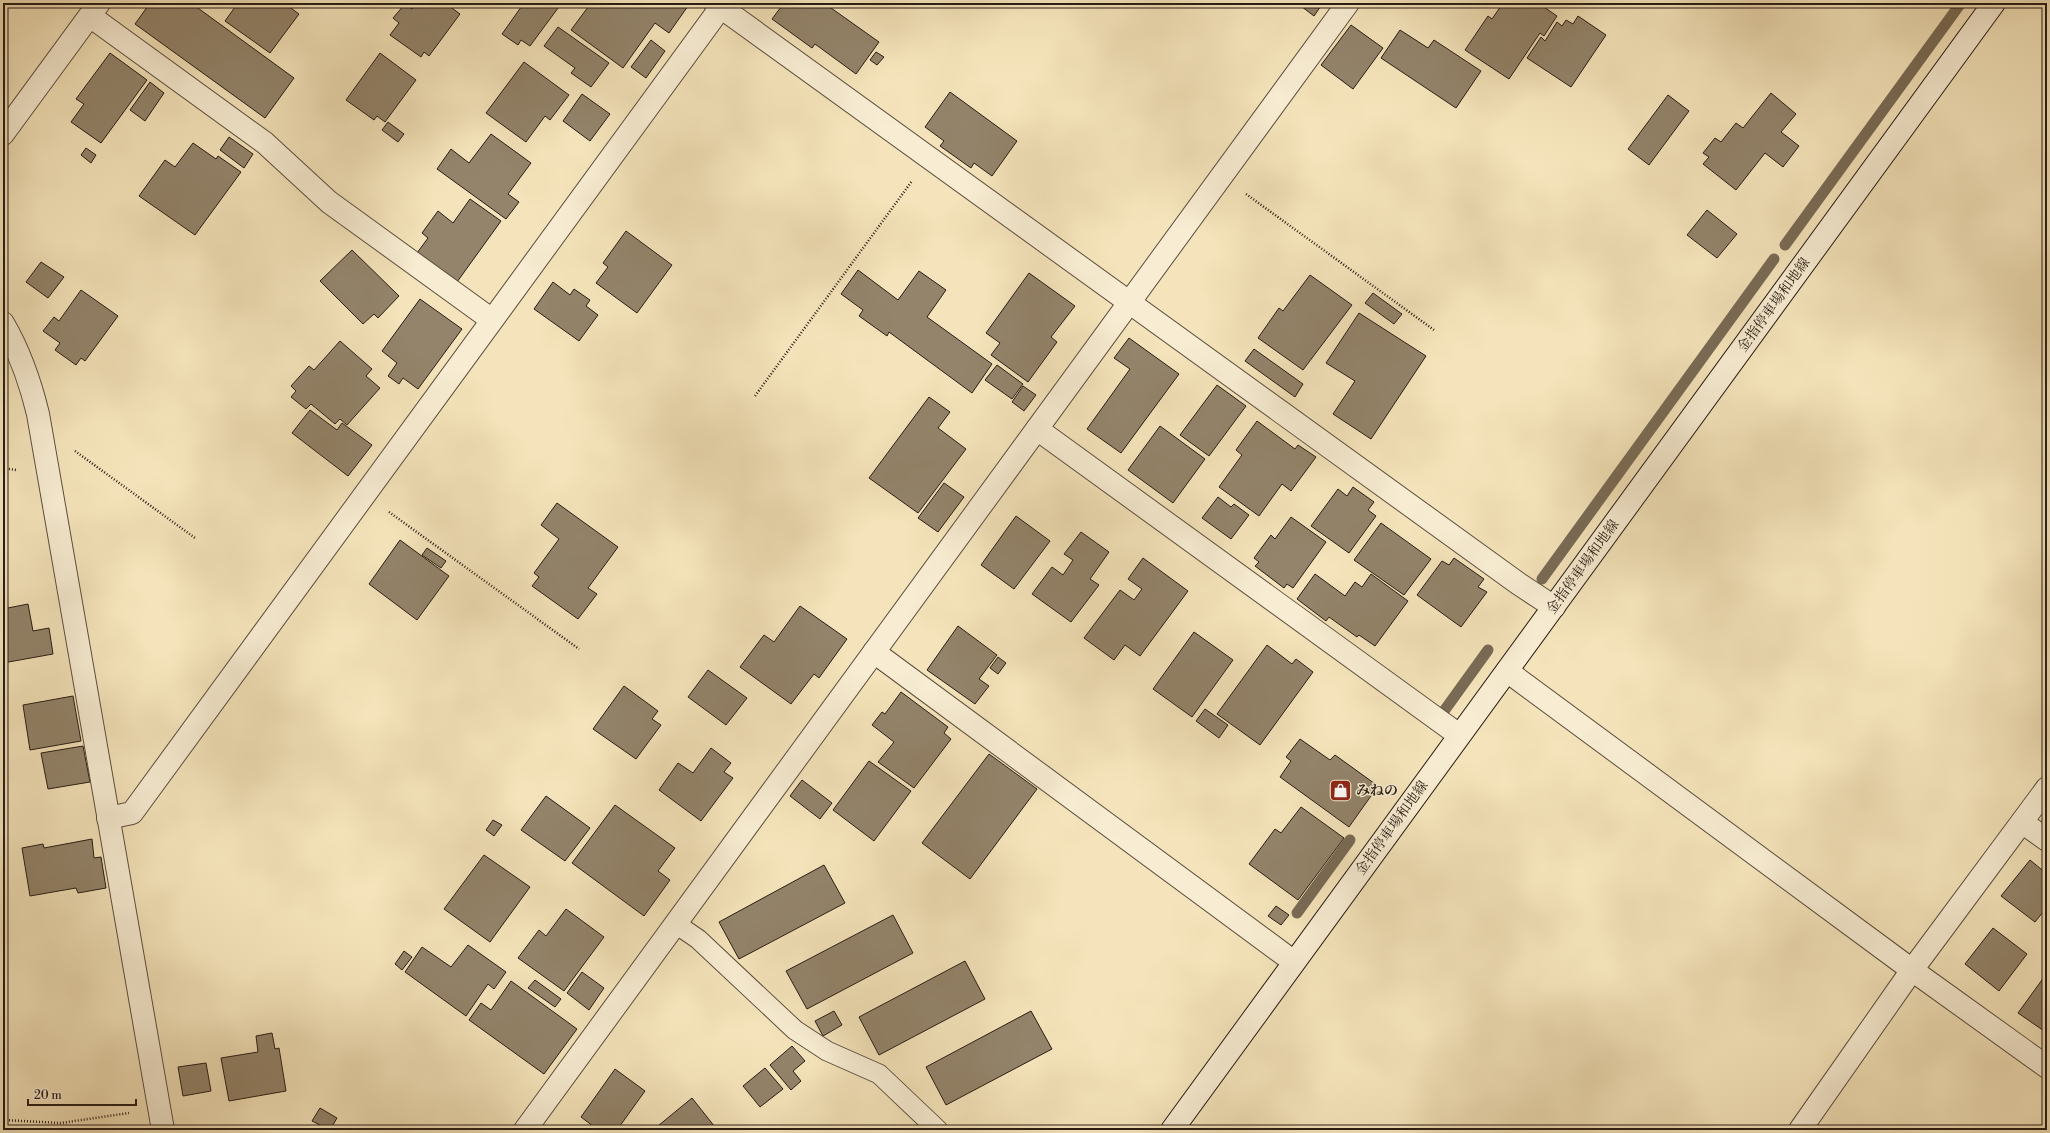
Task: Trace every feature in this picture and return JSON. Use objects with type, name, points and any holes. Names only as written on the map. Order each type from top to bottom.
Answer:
[{"type":"street","points":[[525,1130],[1348,3]]},
{"type":"street","name":"金指停車場和地線","points":[[1172,1130],[1994,3]]},
{"type":"street","points":[[108,818],[132,813],[365,495],[720,4],[929,158],[1519,584],[1554,607]]},
{"type":"street","points":[[3,134],[94,9],[265,143],[330,202],[492,320]]},
{"type":"street","points":[[3,323],[16,345],[29,379],[43,442],[163,1130]]},
{"type":"street","points":[[1037,429],[1459,735]]},
{"type":"street","points":[[874,652],[1294,962]]},
{"type":"street","points":[[1507,671],[1912,970],[2047,1067]]},
{"type":"street","points":[[1800,1130],[1912,970],[2047,788]]},
{"type":"street","points":[[2022,822],[2047,840]]},
{"type":"lane","points":[[676,924],[698,939],[795,1030],[827,1051],[879,1074],[938,1130]]},
{"type":"path","points":[[755,396],[929,158]]},
{"type":"path","points":[[1222,176],[1434,330]]},
{"type":"path","points":[[43,442],[58,439],[195,538]]},
{"type":"path","points":[[365,495],[579,649]]},
{"type":"path","points":[[3,1120],[72,1123],[159,1107]]},
{"type":"building","points":[[150,3],[191,3],[294,78],[265,118],[135,24]]},
{"type":"building","points":[[238,3],[284,3],[299,14],[270,53],[225,21]]},
{"type":"building","points":[[416,3],[445,3],[460,14],[429,56],[424,52],[421,57],[390,35],[399,23],[393,18],[405,4],[412,9]]},
{"type":"building","points":[[524,3],[561,4],[530,46],[521,40],[518,45],[502,34]]},
{"type":"building","points":[[591,3],[684,3],[688,6],[669,33],[655,23],[623,68],[571,30]]},
{"type":"building","points":[[784,3],[793,3],[797,6],[799,3],[824,3],[879,42],[856,74],[815,44],[812,48],[772,19]]},
{"type":"building","points":[[1297,3],[1323,3],[1314,16]]},
{"type":"building","points":[[1503,3],[1538,3],[1557,16],[1544,36],[1540,33],[1509,79],[1465,50],[1488,16],[1492,19]]},
{"type":"building","points":[[1578,16],[1606,35],[1571,87],[1527,58],[1541,37],[1545,41],[1557,22],[1562,26],[1566,20],[1573,24]]},
{"type":"building","points":[[1351,25],[1383,48],[1353,89],[1321,65]]},
{"type":"building","points":[[558,27],[609,63],[591,87],[571,73],[575,68],[544,46]]},
{"type":"building","points":[[1400,30],[1428,48],[1434,40],[1481,71],[1456,108],[1381,58]]},
{"type":"building","points":[[651,40],[665,51],[646,78],[631,67]]},
{"type":"building","points":[[876,52],[884,57],[877,65],[870,60]]},
{"type":"building","points":[[110,53],[147,80],[101,143],[71,122],[84,104],[76,99]]},
{"type":"building","points":[[380,53],[416,80],[385,122],[377,116],[374,120],[346,100]]},
{"type":"building","points":[[524,62],[569,95],[550,120],[545,116],[526,142],[486,113]]},
{"type":"building","points":[[150,82],[164,93],[145,121],[130,110]]},
{"type":"building","points":[[950,92],[1017,141],[992,176],[974,163],[971,168],[940,146],[944,141],[925,127]]},
{"type":"building","points":[[1771,93],[1796,114],[1781,132],[1799,146],[1783,167],[1765,153],[1736,190],[1703,164],[1709,157],[1703,153],[1715,138],[1721,142],[1736,123],[1743,128]]},
{"type":"building","points":[[582,94],[610,114],[590,141],[563,121]]},
{"type":"building","points":[[1668,95],[1689,111],[1649,165],[1628,149]]},
{"type":"building","points":[[388,122],[404,134],[398,142],[382,130]]},
{"type":"building","points":[[491,134],[531,163],[508,194],[519,202],[506,219],[437,169],[451,149],[469,163]]},
{"type":"building","points":[[229,137],[253,154],[244,168],[220,150]]},
{"type":"building","points":[[193,143],[216,159],[218,156],[241,172],[195,235],[139,196],[165,160],[175,167]]},
{"type":"building","points":[[86,148],[96,155],[91,163],[81,155]]},
{"type":"building","points":[[470,199],[501,221],[457,282],[417,253],[428,238],[422,233],[438,211],[453,223]]},
{"type":"building","points":[[1707,210],[1737,234],[1717,258],[1687,235]]},
{"type":"building","points":[[626,231],[672,265],[637,313],[596,283],[608,267],[603,263]]},
{"type":"building","points":[[352,250],[399,296],[378,318],[374,314],[363,324],[320,281]]},
{"type":"building","points":[[41,262],[64,277],[48,298],[26,282]]},
{"type":"building","points":[[858,270],[898,300],[919,271],[946,290],[927,317],[992,364],[972,393],[889,332],[887,336],[859,316],[863,310],[841,294]]},
{"type":"building","points":[[1029,273],[1075,306],[1051,337],[1057,342],[1028,382],[991,355],[1000,343],[986,333]]},
{"type":"building","points":[[1310,275],[1352,305],[1303,370],[1258,338],[1279,308],[1283,311]]},
{"type":"building","points":[[553,282],[570,295],[574,289],[590,300],[586,306],[598,315],[579,341],[534,309]]},
{"type":"building","points":[[81,290],[118,316],[85,361],[81,358],[76,365],[55,350],[60,343],[43,331],[54,317],[59,321]]},
{"type":"building","points":[[1373,293],[1402,314],[1394,324],[1365,303]]},
{"type":"building","points":[[420,299],[462,329],[418,389],[403,378],[399,384],[388,376],[397,363],[382,351]]},
{"type":"building","points":[[1359,313],[1426,356],[1371,439],[1333,414],[1355,381],[1326,363]]},
{"type":"building","points":[[1129,338],[1179,374],[1121,453],[1087,429],[1130,369],[1114,358]]},
{"type":"building","points":[[340,341],[372,369],[366,376],[380,388],[347,425],[340,419],[335,424],[311,404],[306,409],[291,397],[296,391],[291,386],[309,366],[314,370]]},
{"type":"building","points":[[1254,349],[1303,384],[1295,397],[1245,361]]},
{"type":"building","points":[[997,365],[1023,384],[1012,399],[985,380]]},
{"type":"building","points":[[1217,385],[1246,406],[1209,456],[1180,435]]},
{"type":"building","points":[[1023,386],[1036,395],[1024,411],[1012,402]]},
{"type":"building","points":[[929,397],[950,412],[938,428],[966,449],[918,513],[869,478]]},
{"type":"building","points":[[310,410],[337,430],[342,423],[372,445],[348,476],[292,433]]},
{"type":"building","points":[[1257,421],[1295,449],[1298,445],[1316,457],[1291,491],[1282,484],[1259,516],[1219,487],[1242,455],[1236,450]]},
{"type":"building","points":[[1160,426],[1205,459],[1173,503],[1128,470]]},
{"type":"building","points":[[944,483],[964,497],[938,532],[918,518]]},
{"type":"building","points":[[1353,487],[1374,502],[1368,510],[1376,516],[1349,553],[1311,526],[1338,489],[1347,496]]},
{"type":"building","points":[[1218,497],[1231,507],[1234,504],[1249,515],[1231,539],[1202,518]]},
{"type":"building","points":[[557,503],[618,547],[588,588],[597,594],[578,619],[532,586],[539,577],[534,573],[559,539],[541,525]]},
{"type":"building","points":[[1016,516],[1050,541],[1014,589],[981,565]]},
{"type":"building","points":[[1291,517],[1326,542],[1293,588],[1287,584],[1284,588],[1255,566],[1259,562],[1254,558],[1271,535],[1275,539]]},
{"type":"building","points":[[1381,523],[1431,559],[1404,595],[1354,560]]},
{"type":"building","points":[[1081,532],[1109,552],[1090,579],[1099,585],[1071,622],[1032,594],[1052,567],[1063,575],[1073,560],[1064,554]]},
{"type":"building","points":[[400,540],[449,576],[417,620],[369,584]]},
{"type":"building","points":[[427,548],[446,561],[441,568],[422,555]]},
{"type":"building","points":[[1143,558],[1188,591],[1140,656],[1125,645],[1114,660],[1084,638],[1120,590],[1134,600],[1142,589],[1128,579]]},
{"type":"building","points":[[1454,558],[1484,579],[1478,587],[1487,592],[1461,627],[1417,595],[1442,561],[1449,565]]},
{"type":"building","points":[[1315,574],[1345,596],[1355,582],[1362,587],[1371,574],[1408,601],[1375,646],[1359,635],[1357,637],[1329,617],[1326,621],[1297,599]]},
{"type":"building","points":[[28,604],[33,631],[49,628],[53,654],[3,663],[3,609]]},
{"type":"building","points":[[800,606],[847,639],[819,678],[814,674],[791,704],[740,667],[764,635],[774,642]]},
{"type":"building","points":[[958,626],[997,655],[979,679],[989,686],[975,704],[927,670]]},
{"type":"building","points":[[1194,632],[1233,660],[1192,717],[1153,689]]},
{"type":"building","points":[[1267,645],[1292,664],[1296,659],[1313,672],[1260,745],[1217,714]]},
{"type":"building","points":[[998,657],[1006,663],[998,674],[990,668]]},
{"type":"building","points":[[708,670],[747,698],[726,725],[688,697]]},
{"type":"building","points":[[624,686],[658,711],[652,719],[661,725],[636,759],[593,729]]},
{"type":"building","points":[[901,692],[948,727],[944,733],[951,739],[914,788],[878,762],[894,742],[872,725],[882,712],[885,714]]},
{"type":"building","points":[[73,696],[81,741],[30,750],[23,705]]},
{"type":"building","points":[[1205,709],[1228,725],[1219,738],[1196,721]]},
{"type":"building","points":[[1300,739],[1330,760],[1335,755],[1378,786],[1349,827],[1280,777],[1291,761],[1286,757]]},
{"type":"building","points":[[83,746],[90,782],[48,789],[41,753]]},
{"type":"building","points":[[711,748],[731,763],[724,772],[733,778],[701,821],[659,790],[678,763],[693,773]]},
{"type":"building","points":[[989,754],[1037,789],[970,879],[922,843]]},
{"type":"building","points":[[869,761],[911,791],[874,841],[833,810]]},
{"type":"building","points":[[802,780],[832,803],[820,819],[790,796]]},
{"type":"building","points":[[546,796],[590,828],[565,861],[521,830]]},
{"type":"building","points":[[615,805],[675,848],[658,871],[670,880],[644,916],[572,863]]},
{"type":"building","points":[[1301,807],[1344,838],[1298,900],[1249,864],[1275,829],[1281,833]]},
{"type":"building","points":[[493,820],[502,825],[494,836],[486,830]]},
{"type":"building","points":[[92,839],[94,858],[101,857],[106,888],[78,893],[76,888],[30,896],[22,848],[43,844],[44,848]]},
{"type":"building","points":[[484,855],[530,887],[490,942],[444,909]]},
{"type":"building","points":[[2030,860],[2047,874],[2047,907],[2035,922],[2001,896]]},
{"type":"building","points":[[824,865],[845,903],[739,959],[719,922]]},
{"type":"building","points":[[1276,906],[1289,915],[1281,925],[1268,916]]},
{"type":"building","points":[[566,909],[604,937],[564,991],[518,958],[539,930],[546,936]]},
{"type":"building","points":[[893,915],[913,953],[807,1009],[786,971]]},
{"type":"building","points":[[1993,928],[2027,954],[1999,991],[1965,964]]},
{"type":"building","points":[[468,945],[506,972],[494,989],[488,984],[466,1016],[405,972],[422,947],[451,967]]},
{"type":"building","points":[[404,951],[412,957],[402,970],[395,964]]},
{"type":"building","points":[[965,961],[985,999],[879,1055],[859,1017]]},
{"type":"building","points":[[582,972],[604,988],[589,1010],[567,993]]},
{"type":"building","points":[[2047,973],[2047,1033],[2018,1013]]},
{"type":"building","points":[[535,980],[561,999],[555,1007],[528,988]]},
{"type":"building","points":[[511,981],[577,1029],[544,1074],[469,1020],[481,1003],[491,1010]]},
{"type":"building","points":[[834,1011],[842,1025],[823,1036],[815,1021]]},
{"type":"building","points":[[1031,1011],[1052,1049],[946,1105],[926,1067]]},
{"type":"building","points":[[272,1033],[275,1049],[279,1048],[286,1091],[229,1101],[221,1058],[258,1052],[256,1036]]},
{"type":"building","points":[[792,1046],[805,1061],[793,1071],[801,1081],[791,1090],[770,1065]]},
{"type":"building","points":[[206,1063],[211,1091],[183,1096],[178,1067]]},
{"type":"building","points":[[765,1068],[783,1089],[760,1107],[743,1086]]},
{"type":"building","points":[[615,1069],[645,1091],[617,1130],[598,1130],[581,1117]]},
{"type":"building","points":[[692,1098],[715,1127],[711,1130],[653,1130]]},
{"type":"building","points":[[320,1108],[337,1118],[330,1130],[312,1121]]},
{"type":"waterway","points":[[1785,245],[1961,3]]},
{"type":"waterway","points":[[1542,579],[1774,259]]},
{"type":"waterway","points":[[1444,711],[1488,650]]},
{"type":"waterway","points":[[1297,913],[1350,840]]},
{"type":"place","name":"みねの","points":[[1341,791]]}]
